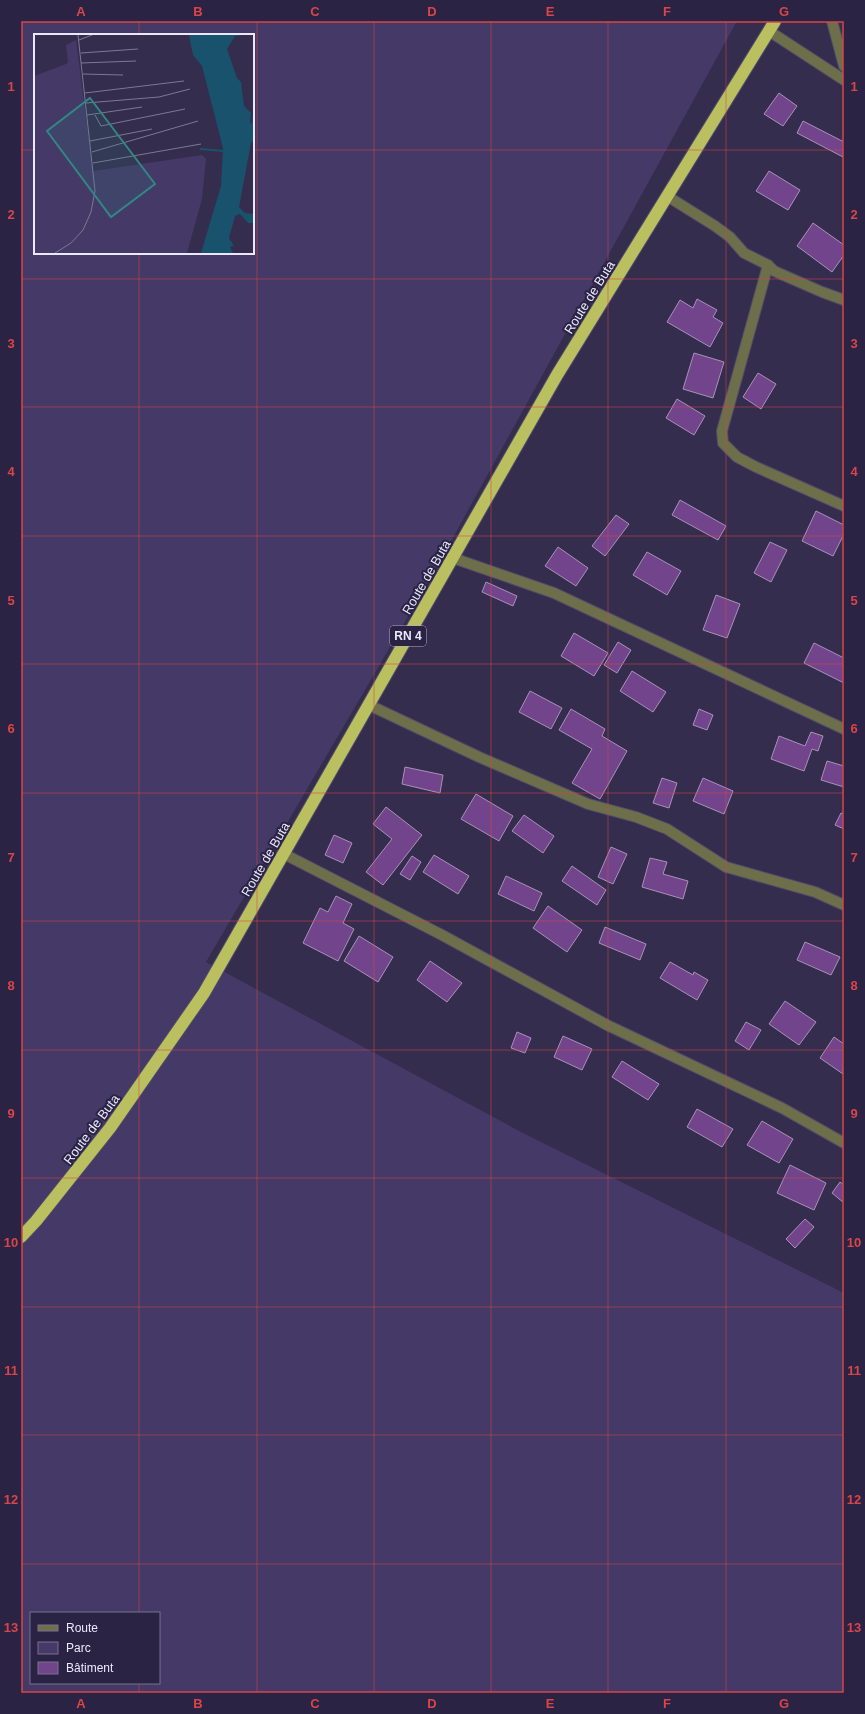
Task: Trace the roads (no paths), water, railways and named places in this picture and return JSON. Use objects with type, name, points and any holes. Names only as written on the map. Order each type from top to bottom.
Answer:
[{"type":"highway","name":"Route de Buta","points":[[21,1237],[36,1221],[110,1128],[204,993],[557,375],[772,26]]},
{"type":"street","points":[[832,21],[844,66]]},
{"type":"street","points":[[772,26],[844,80]]},
{"type":"street","points":[[667,196],[715,226],[730,237],[744,253],[768,265],[774,271],[844,300]]},
{"type":"street","points":[[768,265],[722,431],[723,443],[737,456],[756,467],[844,506]]},
{"type":"street","points":[[453,558],[554,593],[844,729]]},
{"type":"street","points":[[369,705],[588,804],[667,828],[726,867],[815,892],[844,905]]},
{"type":"street","points":[[284,854],[442,935],[607,1024],[782,1108],[844,1143]]}]
